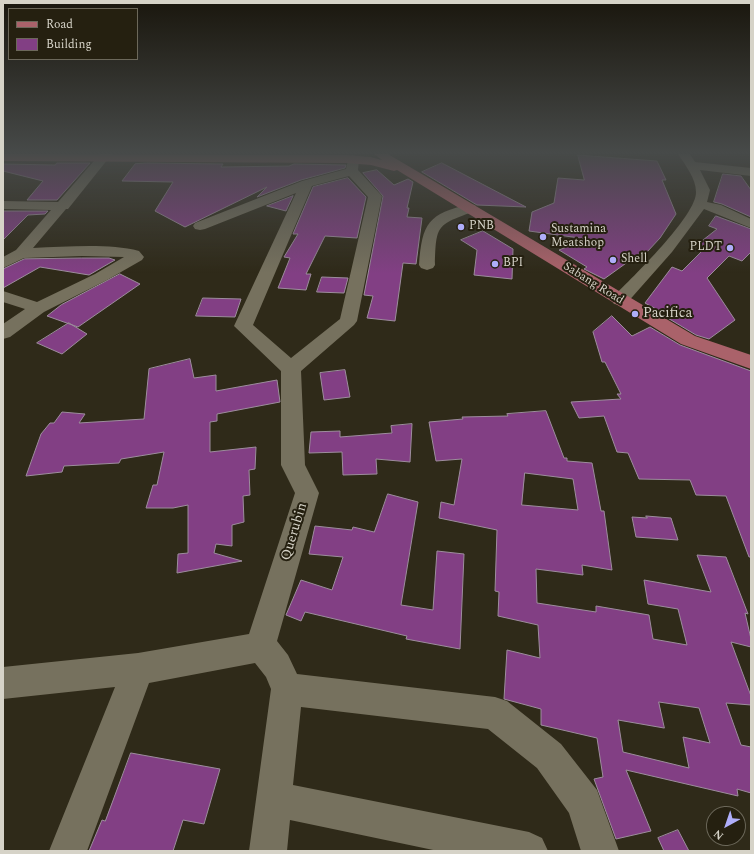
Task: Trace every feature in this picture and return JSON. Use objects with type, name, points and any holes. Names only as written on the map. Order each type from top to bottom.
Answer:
[{"type":"main road","name":"Sabang Road","points":[[446,194],[688,340],[751,362]]},
{"type":"street","points":[[3,263],[22,253],[73,194]]},
{"type":"street","points":[[200,226],[282,194]]},
{"type":"street","points":[[303,194],[243,326],[291,369],[348,322],[374,196],[372,194]]},
{"type":"street","points":[[620,300],[664,252],[693,215],[703,194]]},
{"type":"street","points":[[699,204],[716,208],[751,224]]},
{"type":"street","points":[[3,205],[63,206]]},
{"type":"street","points":[[428,265],[429,236],[432,227],[439,220],[470,208]]},
{"type":"street","points":[[3,332],[38,308],[101,277],[136,257],[134,254],[129,253],[82,251],[22,253]]},
{"type":"street","points":[[3,296],[38,308]]},
{"type":"street","name":"Querubin","points":[[260,647],[307,493],[293,465],[291,369]]},
{"type":"street","points":[[3,683],[138,669],[260,647],[269,654],[277,664],[287,689],[268,851]]},
{"type":"street","points":[[68,851],[138,669]]},
{"type":"street","points":[[287,689],[495,713],[549,756],[584,803],[600,851]]},
{"type":"street","points":[[275,799],[529,851]]},
{"type":"building","points":[[32,194],[62,194],[57,200],[27,200]]},
{"type":"building","points":[[166,194],[253,194],[185,227],[155,211]]},
{"type":"building","points":[[310,194],[363,194],[366,197],[357,238],[325,236],[306,274],[311,274],[306,290],[278,288],[290,258],[284,257],[298,234],[293,234]]},
{"type":"building","points":[[381,194],[410,194],[407,208],[409,208],[407,217],[422,218],[416,264],[403,263],[395,321],[367,318],[373,296],[364,295],[383,196]]},
{"type":"building","points":[[458,194],[501,194],[526,207],[477,205]]},
{"type":"building","points":[[555,194],[668,194],[676,214],[660,238],[647,252],[643,251],[604,279],[584,269],[587,267],[559,250],[587,239],[529,231],[532,212],[554,203]]},
{"type":"building","points":[[717,194],[751,194],[751,217],[722,204],[714,202]]},
{"type":"building","points":[[293,196],[286,211],[267,206]]},
{"type":"building","points":[[3,211],[48,211],[45,214],[28,215],[3,240]]},
{"type":"building","points":[[716,216],[751,229],[751,252],[742,261],[729,256],[707,278],[735,320],[709,339],[696,335],[666,317],[669,316],[645,303],[672,267],[682,271],[706,247],[698,244],[717,229],[709,226]]},
{"type":"building","points":[[483,231],[513,249],[512,279],[474,275],[477,250],[461,240]]},
{"type":"building","points":[[109,258],[115,260],[89,275],[40,267],[3,288],[3,269],[24,259]]},
{"type":"building","points":[[120,274],[140,284],[78,327],[47,316],[61,305]]},
{"type":"building","points":[[322,277],[348,278],[344,293],[317,292]]},
{"type":"building","points":[[203,298],[241,299],[235,317],[196,316]]},
{"type":"building","points":[[612,316],[632,336],[650,327],[680,345],[751,371],[751,557],[749,557],[726,496],[696,495],[690,480],[639,479],[628,453],[617,452],[604,416],[579,418],[571,402],[621,399],[617,394],[621,394],[605,362],[602,362],[593,332]]},
{"type":"building","points":[[69,323],[87,334],[62,354],[37,343]]},
{"type":"building","points":[[190,359],[194,378],[216,375],[216,391],[277,380],[280,402],[217,414],[217,421],[210,422],[210,452],[256,447],[255,469],[249,470],[250,495],[243,496],[244,522],[232,525],[232,546],[216,544],[214,553],[242,561],[177,573],[178,554],[188,553],[188,505],[173,508],[146,508],[153,485],[157,485],[164,452],[121,459],[119,463],[64,466],[62,472],[26,476],[41,434],[50,423],[54,423],[62,412],[85,414],[79,423],[144,419],[149,369]]},
{"type":"building","points":[[345,370],[350,397],[324,400],[320,373]]},
{"type":"building","points":[[546,411],[564,458],[567,458],[567,461],[592,463],[601,511],[604,511],[612,570],[582,565],[583,575],[536,569],[537,603],[596,612],[596,606],[649,615],[653,639],[687,645],[678,609],[648,604],[644,580],[711,592],[697,555],[726,557],[748,614],[745,613],[751,639],[751,647],[731,642],[751,696],[751,705],[726,703],[741,745],[751,747],[751,793],[737,789],[738,796],[626,770],[651,831],[616,839],[594,779],[603,777],[597,738],[541,725],[541,709],[504,699],[507,650],[540,658],[538,625],[498,616],[499,592],[495,591],[497,530],[439,518],[441,502],[454,505],[462,459],[436,461],[429,422],[463,419],[462,417],[508,416],[507,414]],"holes":[[[525,473],[573,479],[578,510],[522,505]],[[659,702],[699,708],[710,743],[683,737],[689,768],[623,752],[618,720],[664,728]]]},
{"type":"building","points":[[412,424],[410,462],[376,459],[377,474],[343,475],[342,452],[309,453],[311,432],[340,431],[340,437],[392,433],[391,426]]},
{"type":"building","points":[[388,494],[418,502],[401,605],[433,610],[437,551],[464,554],[460,649],[406,639],[407,636],[305,612],[301,621],[286,615],[301,580],[332,590],[343,557],[309,554],[315,526],[352,530],[353,527],[374,532]]},
{"type":"building","points":[[646,516],[671,518],[678,540],[636,537],[632,517],[647,518]]},
{"type":"building","points":[[131,753],[220,769],[204,824],[183,820],[173,851],[89,851],[102,820],[105,821]]},
{"type":"building","points":[[678,830],[689,851],[664,851],[658,838]]},
{"type":"place","name":"PNB","points":[[461,227]]},
{"type":"place","name":"Sustamina Meatshop","points":[[543,237]]},
{"type":"place","name":"PLDT","points":[[730,248]]},
{"type":"place","name":"Shell","points":[[613,260]]},
{"type":"place","name":"BPI","points":[[495,264]]},
{"type":"place","name":"Pacifica","points":[[635,314]]}]
